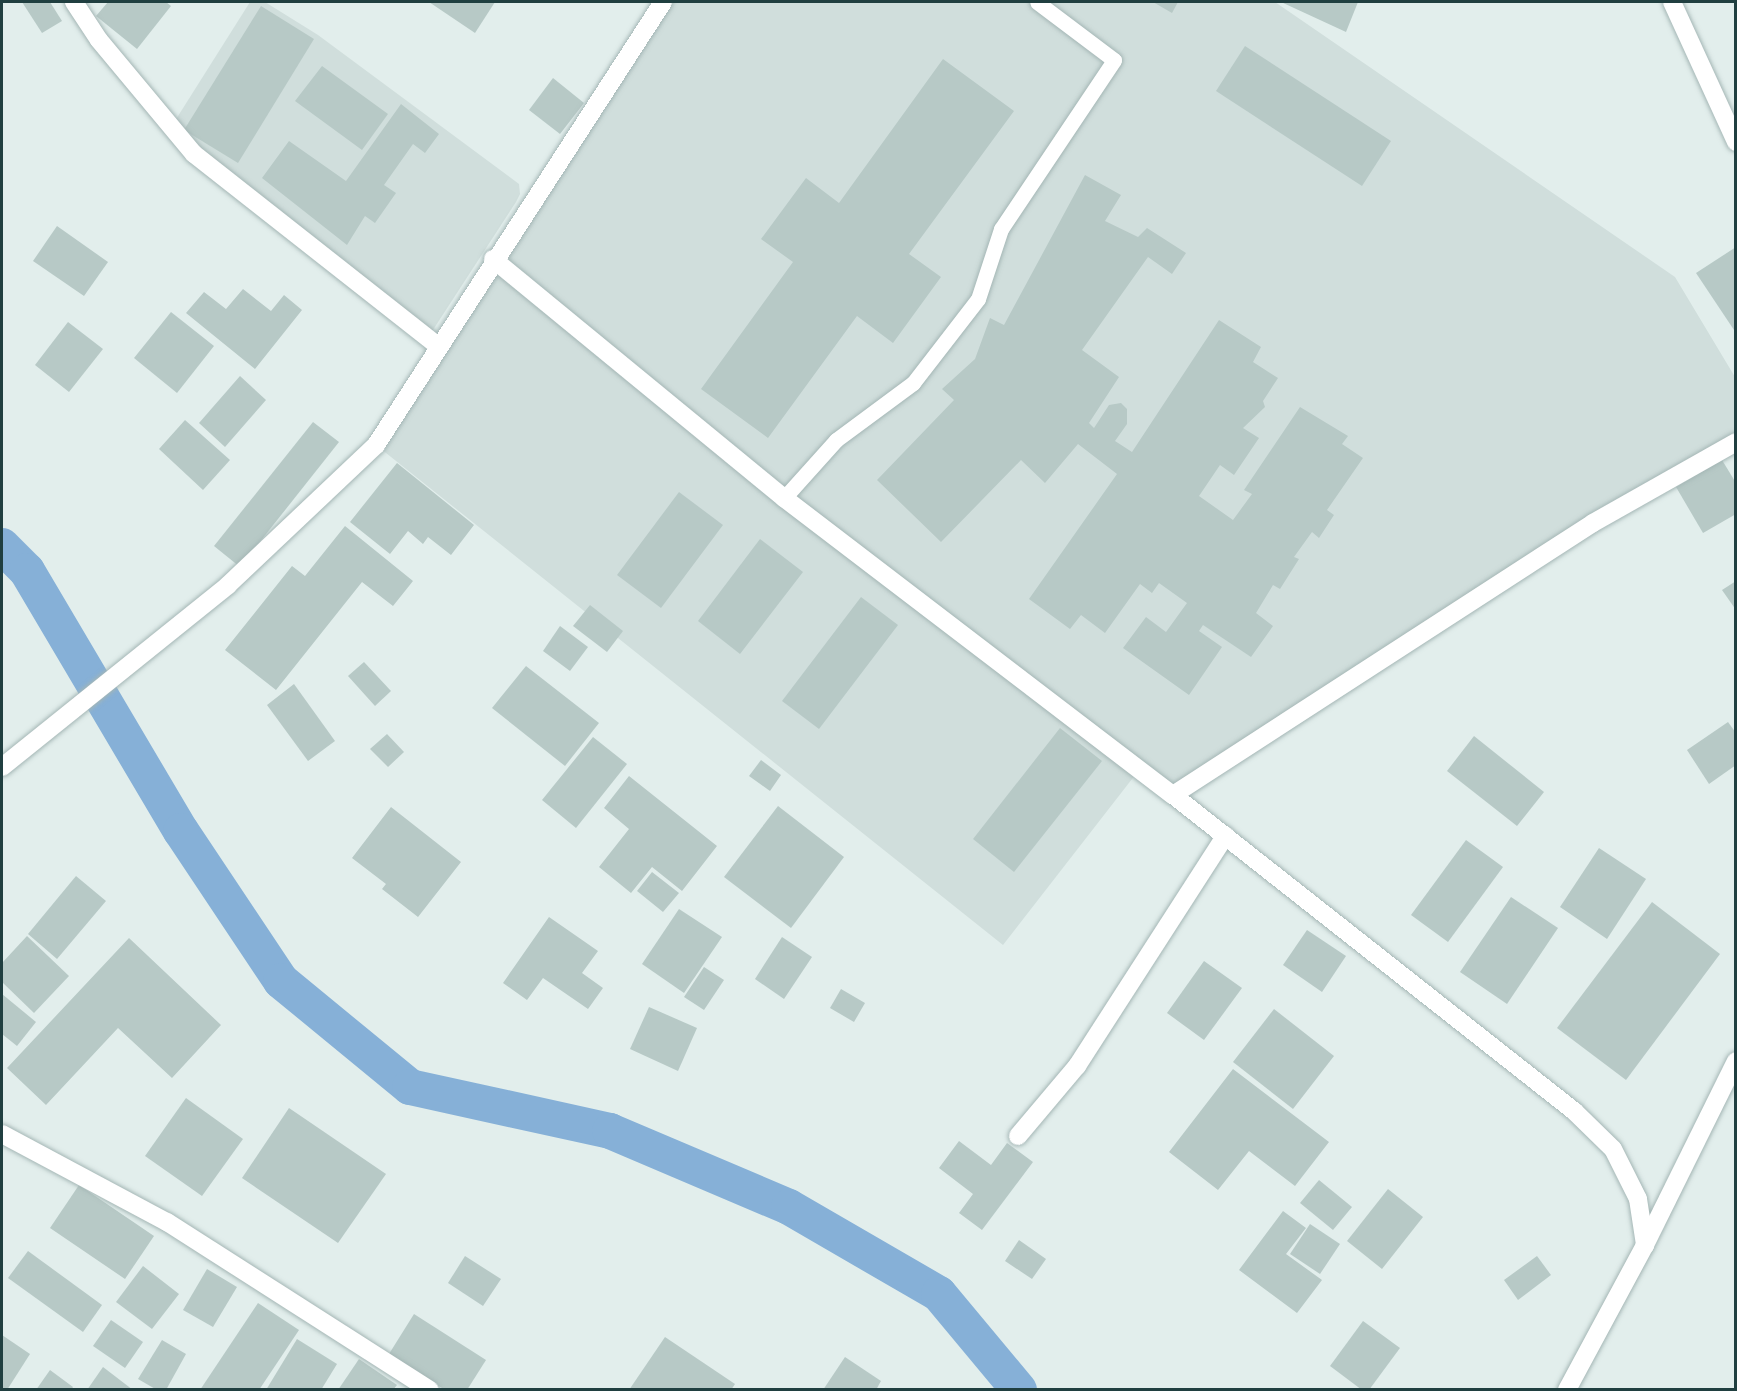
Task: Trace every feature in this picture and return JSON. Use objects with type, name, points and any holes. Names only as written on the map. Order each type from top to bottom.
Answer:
[{"type":"street","points":[[74,2],[99,39],[194,154],[438,346]]},
{"type":"street","points":[[2,767],[37,736],[228,585],[375,445],[493,259],[663,2]]},
{"type":"street","points":[[1672,2],[1736,142]]},
{"type":"street","points":[[493,259],[784,498],[1173,795],[1574,1112],[1613,1149],[1638,1199],[1645,1245]]},
{"type":"street","points":[[1173,795],[1593,523],[1736,442]]},
{"type":"street","points":[[1017,1136],[1077,1065],[1224,836]]},
{"type":"street","points":[[1566,1389],[1645,1245],[1736,1060]]},
{"type":"street","points":[[2,1134],[166,1222],[430,1389]]},
{"type":"lane","points":[[784,498],[836,440],[913,383],[978,299],[1001,230],[1114,60],[1037,2]]},
{"type":"shaded area","points":[[250,2],[265,2],[318,35],[519,184],[520,194],[516,202],[431,333],[195,153],[173,124]]},
{"type":"shaded area","points":[[663,2],[1275,2],[1675,277],[1735,377],[1735,442],[1173,795],[1139,770],[1003,945],[376,445]]},
{"type":"building","points":[[22,2],[50,2],[62,21],[42,33]]},
{"type":"building","points":[[108,2],[166,2],[171,6],[137,49],[96,16]]},
{"type":"building","points":[[429,2],[495,2],[475,33]]},
{"type":"building","points":[[1153,2],[1178,2],[1172,13]]},
{"type":"building","points":[[1281,2],[1358,2],[1346,32]]},
{"type":"building","points":[[261,6],[314,39],[238,163],[184,130]]},
{"type":"building","points":[[1245,46],[1391,141],[1362,186],[1216,91]]},
{"type":"building","points":[[943,59],[1014,111],[909,254],[941,277],[893,343],[857,316],[768,438],[701,389],[793,262],[761,239],[806,178],[839,203]]},
{"type":"building","points":[[322,66],[388,114],[362,150],[295,101]]},
{"type":"building","points":[[553,78],[584,103],[560,134],[529,110]]},
{"type":"building","points":[[401,104],[439,134],[425,153],[413,144],[384,185],[396,193],[375,223],[365,216],[347,245],[262,178],[289,141],[346,181]]},
{"type":"building","points":[[1085,175],[1121,195],[1105,221],[1138,237],[1147,228],[1186,253],[1172,274],[1148,257],[1082,350],[1119,377],[1089,423],[1094,428],[1109,405],[1121,403],[1127,409],[1127,424],[1115,441],[1132,452],[1219,320],[1261,347],[1253,362],[1278,378],[1263,401],[1265,407],[1243,428],[1259,438],[1234,475],[1220,465],[1199,496],[1233,520],[1252,494],[1244,490],[1300,407],[1348,436],[1342,444],[1363,458],[1327,510],[1334,515],[1319,538],[1312,532],[1294,557],[1299,559],[1280,589],[1273,585],[1256,613],[1273,626],[1251,657],[1203,625],[1199,631],[1222,647],[1189,695],[1123,648],[1146,617],[1166,632],[1187,603],[1159,583],[1152,593],[1140,584],[1105,633],[1081,615],[1070,629],[1029,599],[1117,474],[1078,444],[1045,483],[1021,460],[941,542],[877,480],[954,400],[942,389],[975,359],[990,318],[1004,325]]},
{"type":"building","points":[[57,226],[108,262],[84,296],[33,261]]},
{"type":"building","points":[[1736,247],[1736,333],[1696,273]]},
{"type":"building","points":[[243,289],[271,311],[284,295],[302,310],[255,369],[186,313],[204,292],[226,309]]},
{"type":"building","points":[[171,312],[214,346],[177,393],[134,358]]},
{"type":"building","points":[[68,322],[103,349],[69,392],[35,365]]},
{"type":"building","points":[[240,376],[266,400],[225,447],[199,423]]},
{"type":"building","points":[[185,420],[230,460],[203,490],[159,449]]},
{"type":"building","points":[[313,422],[339,442],[240,567],[214,546]]},
{"type":"building","points":[[1722,460],[1736,483],[1736,514],[1703,533],[1676,487]]},
{"type":"building","points":[[397,463],[474,525],[451,555],[428,537],[423,544],[408,531],[390,554],[350,522]]},
{"type":"building","points":[[679,492],[723,525],[661,608],[617,575]]},
{"type":"building","points":[[345,526],[413,581],[393,606],[362,582],[276,690],[225,650],[292,566],[305,576]]},
{"type":"building","points":[[760,539],[803,572],[740,654],[698,621]]},
{"type":"building","points":[[1736,581],[1736,610],[1722,590]]},
{"type":"building","points":[[861,597],[898,625],[819,729],[782,701]]},
{"type":"building","points":[[590,605],[623,631],[607,652],[573,626]]},
{"type":"building","points":[[560,626],[588,647],[570,671],[543,651]]},
{"type":"building","points":[[364,662],[391,691],[375,706],[348,676]]},
{"type":"building","points":[[526,666],[599,723],[565,766],[492,708]]},
{"type":"building","points":[[294,684],[335,741],[308,761],[267,705]]},
{"type":"building","points":[[1728,722],[1736,733],[1736,765],[1709,784],[1687,750]]},
{"type":"building","points":[[1060,728],[1102,761],[1014,872],[973,839]]},
{"type":"building","points":[[387,734],[404,752],[388,767],[370,749]]},
{"type":"building","points":[[1474,736],[1544,792],[1517,826],[1447,771]]},
{"type":"building","points":[[593,737],[627,764],[576,828],[542,800]]},
{"type":"building","points":[[761,760],[781,775],[770,791],[749,776]]},
{"type":"building","points":[[629,776],[717,846],[682,891],[652,867],[631,893],[599,867],[629,829],[604,808]]},
{"type":"building","points":[[778,806],[844,857],[791,928],[724,877]]},
{"type":"building","points":[[391,807],[461,862],[418,917],[382,889],[386,884],[352,858]]},
{"type":"building","points":[[1466,840],[1503,867],[1448,942],[1411,915]]},
{"type":"building","points":[[1599,848],[1646,879],[1607,939],[1560,907]]},
{"type":"building","points":[[652,872],[679,893],[663,912],[637,891]]},
{"type":"building","points":[[76,876],[106,901],[57,959],[28,934]]},
{"type":"building","points":[[1511,897],[1558,928],[1507,1004],[1460,972]]},
{"type":"building","points":[[1652,902],[1720,954],[1626,1080],[1557,1028]]},
{"type":"building","points":[[679,909],[722,937],[684,993],[642,964]]},
{"type":"building","points":[[549,917],[598,951],[582,973],[603,988],[588,1009],[543,978],[527,1000],[503,983]]},
{"type":"building","points":[[1307,930],[1346,956],[1322,992],[1283,965]]},
{"type":"building","points":[[27,936],[69,976],[34,1013],[2,982],[2,963]]},
{"type":"building","points":[[782,937],[812,957],[784,999],[755,979]]},
{"type":"building","points":[[129,938],[221,1025],[172,1078],[118,1028],[46,1105],[7,1068]]},
{"type":"building","points":[[1204,961],[1242,988],[1204,1040],[1167,1013]]},
{"type":"building","points":[[704,967],[724,980],[704,1010],[684,997]]},
{"type":"building","points":[[841,989],[865,1003],[854,1022],[830,1008]]},
{"type":"building","points":[[2,994],[36,1022],[17,1046],[2,1034]]},
{"type":"building","points":[[649,1007],[697,1028],[678,1071],[630,1049]]},
{"type":"building","points":[[1274,1009],[1334,1056],[1293,1109],[1233,1062]]},
{"type":"building","points":[[1233,1069],[1329,1142],[1295,1186],[1249,1151],[1218,1190],[1169,1152]]},
{"type":"building","points":[[186,1098],[243,1139],[202,1196],[145,1156]]},
{"type":"building","points":[[289,1108],[386,1174],[338,1243],[242,1178]]},
{"type":"building","points":[[959,1141],[991,1165],[1007,1143],[1033,1162],[982,1230],[959,1213],[973,1194],[939,1168]]},
{"type":"building","points":[[1319,1180],[1352,1207],[1333,1230],[1300,1203]]},
{"type":"building","points":[[79,1185],[154,1236],[125,1279],[50,1228]]},
{"type":"building","points":[[1388,1189],[1423,1217],[1382,1269],[1347,1241]]},
{"type":"building","points":[[1283,1211],[1306,1228],[1286,1254],[1322,1280],[1297,1313],[1239,1270]]},
{"type":"building","points":[[1310,1224],[1340,1244],[1320,1274],[1290,1254]]},
{"type":"building","points":[[1019,1240],[1046,1259],[1032,1279],[1005,1261]]},
{"type":"building","points":[[28,1251],[102,1305],[83,1332],[8,1278]]},
{"type":"building","points":[[465,1256],[501,1279],[483,1306],[448,1283]]},
{"type":"building","points":[[1537,1256],[1551,1275],[1518,1300],[1504,1280]]},
{"type":"building","points":[[143,1266],[179,1294],[152,1329],[116,1302]]},
{"type":"building","points":[[207,1269],[237,1287],[213,1327],[183,1310]]},
{"type":"building","points":[[258,1303],[299,1330],[259,1390],[200,1390]]},
{"type":"building","points":[[414,1314],[486,1360],[467,1390],[445,1390],[389,1354]]},
{"type":"building","points":[[111,1320],[143,1342],[125,1368],[93,1346]]},
{"type":"building","points":[[1363,1321],[1400,1348],[1369,1390],[1362,1390],[1330,1366]]},
{"type":"building","points":[[2,1335],[30,1354],[7,1390],[2,1390]]},
{"type":"building","points":[[665,1337],[735,1384],[731,1390],[629,1390]]},
{"type":"building","points":[[297,1339],[337,1364],[321,1390],[266,1390]]},
{"type":"building","points":[[162,1340],[186,1354],[166,1390],[157,1390],[138,1379]]},
{"type":"building","points":[[845,1357],[881,1381],[876,1390],[823,1390]]},
{"type":"building","points":[[359,1359],[397,1385],[393,1390],[338,1390]]},
{"type":"building","points":[[103,1367],[133,1390],[87,1390]]},
{"type":"building","points":[[50,1370],[73,1387],[71,1390],[36,1390]]},
{"type":"waterway","points":[[2,546],[27,571],[181,831],[281,981],[410,1087],[610,1131],[789,1207],[939,1294],[1019,1390]]}]
